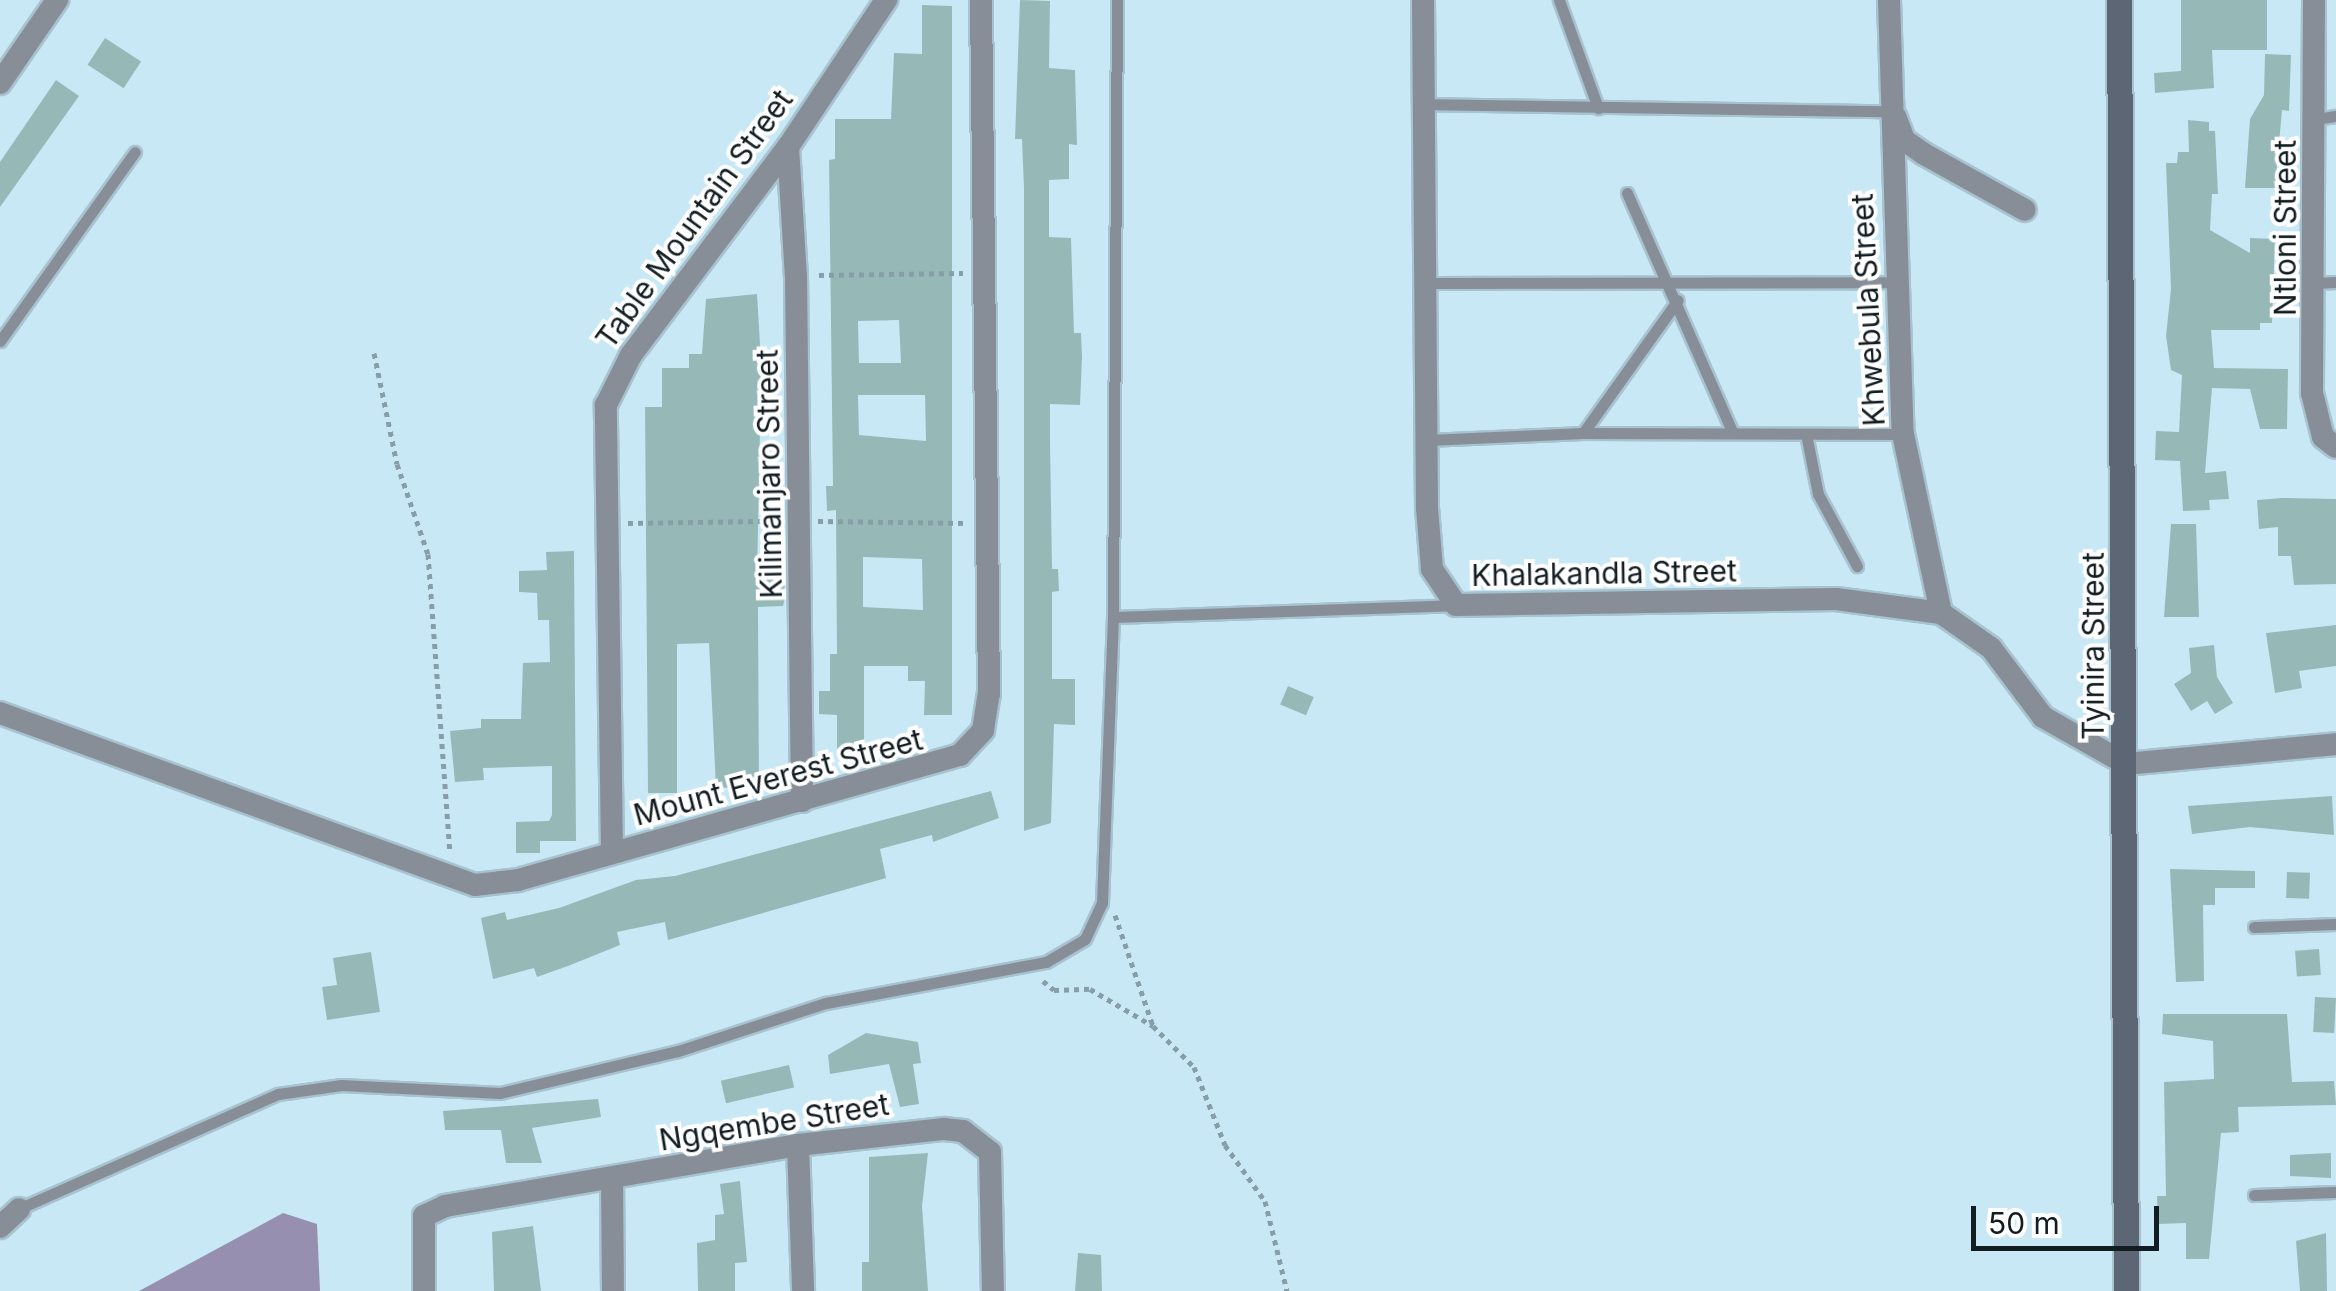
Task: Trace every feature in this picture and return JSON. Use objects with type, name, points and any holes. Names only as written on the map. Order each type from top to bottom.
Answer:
[{"type":"street","points":[[0,83],[57,0]]},
{"type":"street","name":"Table Mountain Street","points":[[612,852],[606,405],[631,355],[788,147],[886,0]]},
{"type":"street","name":"Mount Everest Street","points":[[0,713],[452,880],[508,882],[960,756],[983,730],[989,694],[981,0]]},
{"type":"street","name":"Khalakandla Street","points":[[1424,0],[1432,569],[1456,605],[1836,599],[1942,613],[1991,648],[2043,716],[2126,764]]},
{"type":"street","name":"Khwebula Street","points":[[1889,0],[1895,282],[1904,434],[1942,613]]},
{"type":"street","name":"Tyinira Street","points":[[2119,0],[2126,1291]]},
{"type":"street","name":"Ntloni Street","points":[[2314,0],[2326,118],[2326,282],[2312,393],[2322,436],[2336,447]]},
{"type":"street","points":[[1893,112],[1904,140],[2025,210]]},
{"type":"street","name":"Kilimanjaro Street","points":[[788,147],[796,276],[802,800]]},
{"type":"street","points":[[2126,764],[2336,744]]},
{"type":"street","name":"Ngqembe Street","points":[[424,1291],[424,1216],[444,1206],[798,1146],[944,1129],[977,1140],[995,1168],[993,1291]]},
{"type":"street","points":[[798,1146],[803,1291]]},
{"type":"street","points":[[612,1178],[613,1291]]},
{"type":"street","points":[[0,1227],[9,1213]]},
{"type":"lane","points":[[9,1213],[278,1094],[341,1085],[500,1093],[678,1052],[826,1003],[1021,963],[1046,962],[1085,938],[1102,903],[1113,617],[1117,0]]},
{"type":"lane","points":[[1558,0],[1598,108]]},
{"type":"lane","points":[[1424,104],[1893,112]]},
{"type":"lane","points":[[0,340],[135,152]]},
{"type":"lane","points":[[1627,192],[1734,433]]},
{"type":"lane","points":[[1427,283],[1895,282]]},
{"type":"lane","points":[[1583,433],[1678,300]]},
{"type":"lane","points":[[1428,440],[1583,433],[1904,434]]},
{"type":"lane","points":[[1806,434],[1818,494],[1857,566]]},
{"type":"lane","points":[[1113,617],[1456,605]]},
{"type":"lane","points":[[2254,927],[2336,924]]},
{"type":"lane","points":[[2254,1195],[2336,1192]]},
{"type":"path","points":[[796,276],[986,273]]},
{"type":"path","points":[[374,352],[397,464],[428,554],[452,880]]},
{"type":"path","points":[[1102,903],[1116,915],[1153,1026]]},
{"type":"path","points":[[1021,963],[1054,990],[1090,989],[1153,1026],[1194,1067],[1225,1145],[1265,1202],[1287,1291]]},
{"type":"shaded area","points":[[283,1213],[317,1224],[320,1291],[139,1291]]},
{"type":"building","points":[[1020,0],[1050,1],[1049,68],[1075,70],[1077,145],[1069,144],[1069,179],[1049,180],[1049,237],[1071,238],[1074,333],[1081,333],[1082,357],[1080,405],[1050,404],[1052,569],[1058,569],[1059,591],[1052,592],[1052,679],[1075,679],[1075,725],[1054,724],[1051,823],[1024,831],[1024,188],[1022,139],[1015,139]]},
{"type":"building","points":[[2181,0],[2267,0],[2267,50],[2212,50],[2214,88],[2155,93],[2154,73],[2181,71]]},
{"type":"building","points":[[922,5],[952,6],[952,715],[924,715],[925,681],[908,681],[908,666],[864,666],[864,749],[837,749],[837,715],[819,714],[819,691],[830,691],[830,654],[837,654],[836,510],[827,511],[826,486],[833,486],[829,160],[835,159],[835,119],[891,119],[894,53],[922,54]],"holes":[[[899,320],[901,363],[859,363],[858,321]],[[858,395],[925,395],[926,441],[859,435]],[[863,557],[922,559],[923,610],[863,607]]]},
{"type":"building","points":[[105,38],[141,61],[124,88],[88,65]]},
{"type":"building","points":[[2265,54],[2291,55],[2289,111],[2282,110],[2275,188],[2245,188],[2250,119],[2264,95]]},
{"type":"building","points":[[56,80],[79,96],[0,207],[0,162]]},
{"type":"building","points":[[2188,120],[2209,122],[2209,131],[2215,131],[2218,194],[2212,194],[2210,230],[2250,253],[2250,238],[2275,239],[2272,323],[2260,323],[2260,330],[2211,330],[2214,368],[2288,369],[2287,429],[2260,429],[2250,389],[2212,388],[2205,473],[2226,471],[2229,499],[2209,500],[2210,510],[2183,511],[2180,461],[2155,460],[2156,431],[2179,432],[2182,375],[2171,370],[2166,336],[2171,289],[2166,163],[2177,163],[2178,152],[2189,152]]},
{"type":"building","points":[[757,294],[765,429],[760,429],[757,577],[784,576],[785,598],[783,606],[758,607],[759,790],[716,787],[709,643],[677,644],[677,793],[648,793],[645,407],[662,407],[662,368],[689,368],[689,354],[702,354],[706,299]]},
{"type":"building","points":[[2336,499],[2336,584],[2294,585],[2291,556],[2278,556],[2278,527],[2259,529],[2257,500]]},
{"type":"building","points":[[2171,524],[2196,524],[2199,617],[2164,617]]},
{"type":"building","points":[[574,551],[576,841],[540,841],[540,853],[516,853],[516,822],[549,821],[552,815],[552,766],[483,768],[484,780],[455,782],[450,731],[481,728],[481,719],[521,719],[523,663],[550,662],[549,620],[538,620],[537,593],[519,592],[519,571],[547,570],[546,552]]},
{"type":"building","points":[[2336,625],[2336,666],[2299,671],[2302,688],[2275,693],[2266,633]]},
{"type":"building","points":[[2214,645],[2217,677],[2233,703],[2215,714],[2207,701],[2191,711],[2174,684],[2191,673],[2189,648]]},
{"type":"building","points":[[1288,686],[1314,697],[1306,715],[1280,704]]},
{"type":"building","points":[[991,791],[999,818],[933,842],[932,835],[880,849],[886,878],[668,940],[665,922],[617,932],[620,945],[568,966],[537,977],[534,968],[493,979],[481,918],[505,912],[507,920],[559,908],[636,880],[675,876]]},
{"type":"building","points":[[2332,796],[2334,835],[2250,827],[2192,834],[2188,806]]},
{"type":"building","points":[[2170,869],[2255,871],[2255,888],[2215,888],[2215,905],[2203,905],[2204,981],[2176,982]]},
{"type":"building","points":[[2287,872],[2310,873],[2309,899],[2286,898]]},
{"type":"building","points":[[2319,949],[2321,975],[2297,977],[2295,951]]},
{"type":"building","points":[[371,952],[380,1012],[327,1020],[322,987],[337,985],[333,958]]},
{"type":"building","points":[[2315,997],[2336,998],[2334,1033],[2313,1032]]},
{"type":"building","points":[[2163,1014],[2287,1014],[2292,1082],[2334,1081],[2336,1105],[2238,1107],[2239,1132],[2221,1133],[2209,1259],[2186,1259],[2186,1223],[2158,1224],[2157,1196],[2166,1196],[2164,1082],[2214,1079],[2213,1041],[2162,1034]]},
{"type":"building","points":[[866,1033],[918,1042],[921,1063],[913,1064],[919,1104],[900,1107],[889,1064],[830,1074],[828,1055]]},
{"type":"building","points":[[789,1065],[794,1087],[726,1103],[721,1081]]},
{"type":"building","points":[[598,1099],[601,1117],[532,1128],[542,1163],[506,1163],[501,1130],[445,1130],[443,1111]]},
{"type":"building","points":[[928,1153],[922,1206],[928,1291],[862,1291],[862,1262],[869,1262],[869,1157]]},
{"type":"building","points":[[2331,1153],[2331,1178],[2290,1176],[2290,1155]]},
{"type":"building","points":[[740,1181],[747,1262],[735,1263],[735,1291],[698,1291],[697,1243],[715,1240],[715,1215],[724,1214],[720,1184]]},
{"type":"building","points":[[533,1226],[541,1291],[494,1291],[492,1232]]},
{"type":"building","points":[[2326,1233],[2327,1291],[2300,1291],[2296,1241]]},
{"type":"building","points":[[1078,1253],[1101,1255],[1102,1291],[1075,1291]]}]
